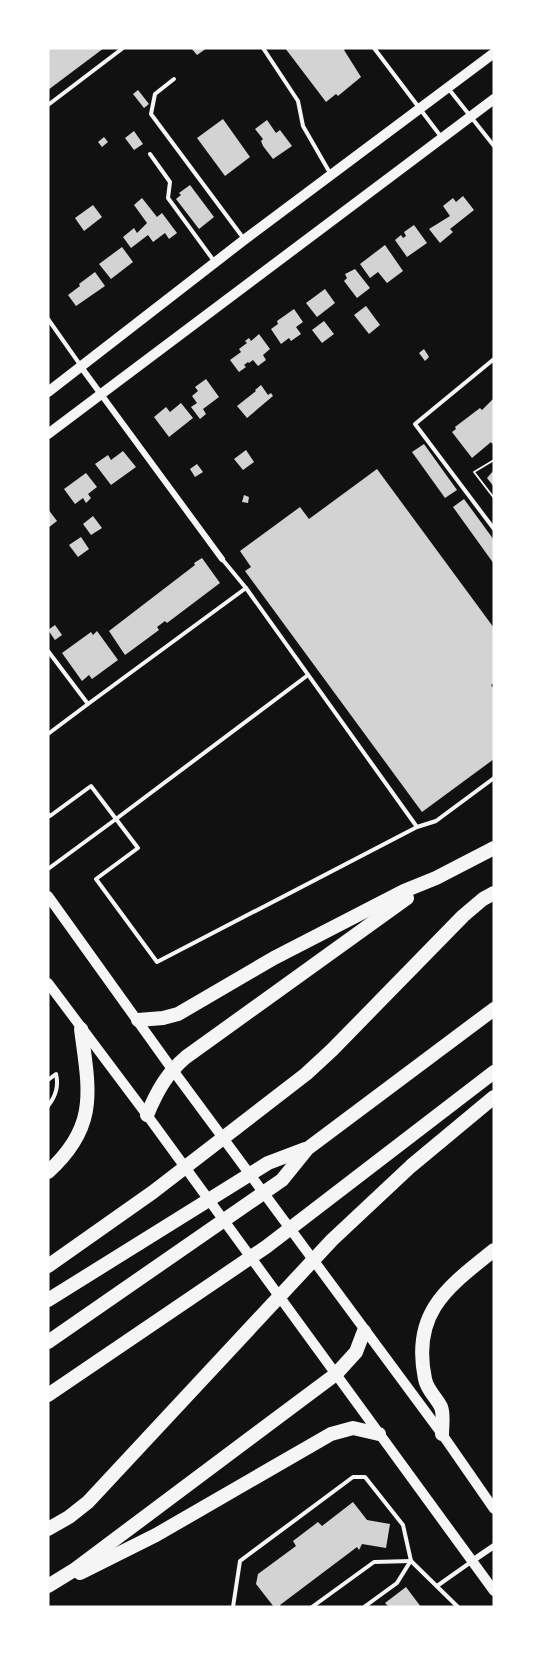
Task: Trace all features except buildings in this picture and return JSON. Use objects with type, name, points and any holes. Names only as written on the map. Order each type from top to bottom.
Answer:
[{"type":"highway","points":[[138,1020],[178,1014],[284,953],[494,848]]},
{"type":"highway","points":[[147,1115],[156,1093],[172,1069],[436,878]]},
{"type":"highway","points":[[48,1266],[285,1092],[332,1050],[463,916],[494,893]]},
{"type":"highway","points":[[48,1342],[282,1180],[307,1149],[494,1009]]},
{"type":"highway","points":[[48,1172],[69,1150],[79,1134],[87,1110],[88,1085],[81,1029]]},
{"type":"highway","points":[[48,1395],[266,1247],[494,1072]]},
{"type":"highway","points":[[48,1529],[69,1518],[88,1502],[298,1275],[377,1196],[494,1098]]},
{"type":"highway","points":[[48,1300],[268,1163],[307,1149]]},
{"type":"highway","points":[[442,1434],[441,1408],[428,1388],[424,1374],[423,1342],[428,1321],[442,1294],[494,1250]]},
{"type":"highway","points":[[48,1587],[336,1374],[356,1352],[364,1330]]},
{"type":"highway","points":[[48,1587],[156,1534],[331,1434],[353,1428],[379,1434]]},
{"type":"main road","points":[[48,392],[244,240],[494,53]]},
{"type":"main road","points":[[48,434],[494,99]]},
{"type":"main road","points":[[48,896],[53,908],[442,1434],[494,1509]]},
{"type":"main road","points":[[48,983],[163,1136],[494,1591]]},
{"type":"street","points":[[81,367],[222,559]]},
{"type":"street","points":[[472,1561],[494,1545]]},
{"type":"lane","points":[[48,105],[123,48]]},
{"type":"lane","points":[[263,48],[298,101],[303,126],[331,175]]},
{"type":"lane","points":[[374,48],[442,138]]},
{"type":"lane","points":[[174,79],[155,94],[151,114],[244,240]]},
{"type":"lane","points":[[448,88],[494,146]]},
{"type":"lane","points":[[150,154],[170,182],[168,198],[215,263]]},
{"type":"lane","points":[[48,319],[81,367]]},
{"type":"lane","points":[[494,359],[416,424],[494,529]]},
{"type":"lane","points":[[222,559],[246,588],[417,827]]},
{"type":"lane","points":[[48,734],[246,588]]},
{"type":"lane","points":[[48,651],[88,704]]},
{"type":"lane","points":[[48,869],[308,675]]},
{"type":"lane","points":[[48,814],[50,816],[91,786],[138,848],[96,879],[157,962],[417,827],[436,821],[494,778]]},
{"type":"lane","points":[[48,1080],[56,1074],[58,1081],[55,1095],[48,1106]]},
{"type":"lane","points":[[232,1607],[240,1561],[353,1477],[365,1477],[403,1525],[411,1561],[458,1607]]},
{"type":"lane","points":[[312,1607],[374,1562],[411,1561]]},
{"type":"lane","points":[[364,1607],[397,1583],[411,1561]]},
{"type":"lane","points":[[438,1586],[472,1561]]},
{"type":"path","points":[[494,460],[474,472],[494,498]]}]
